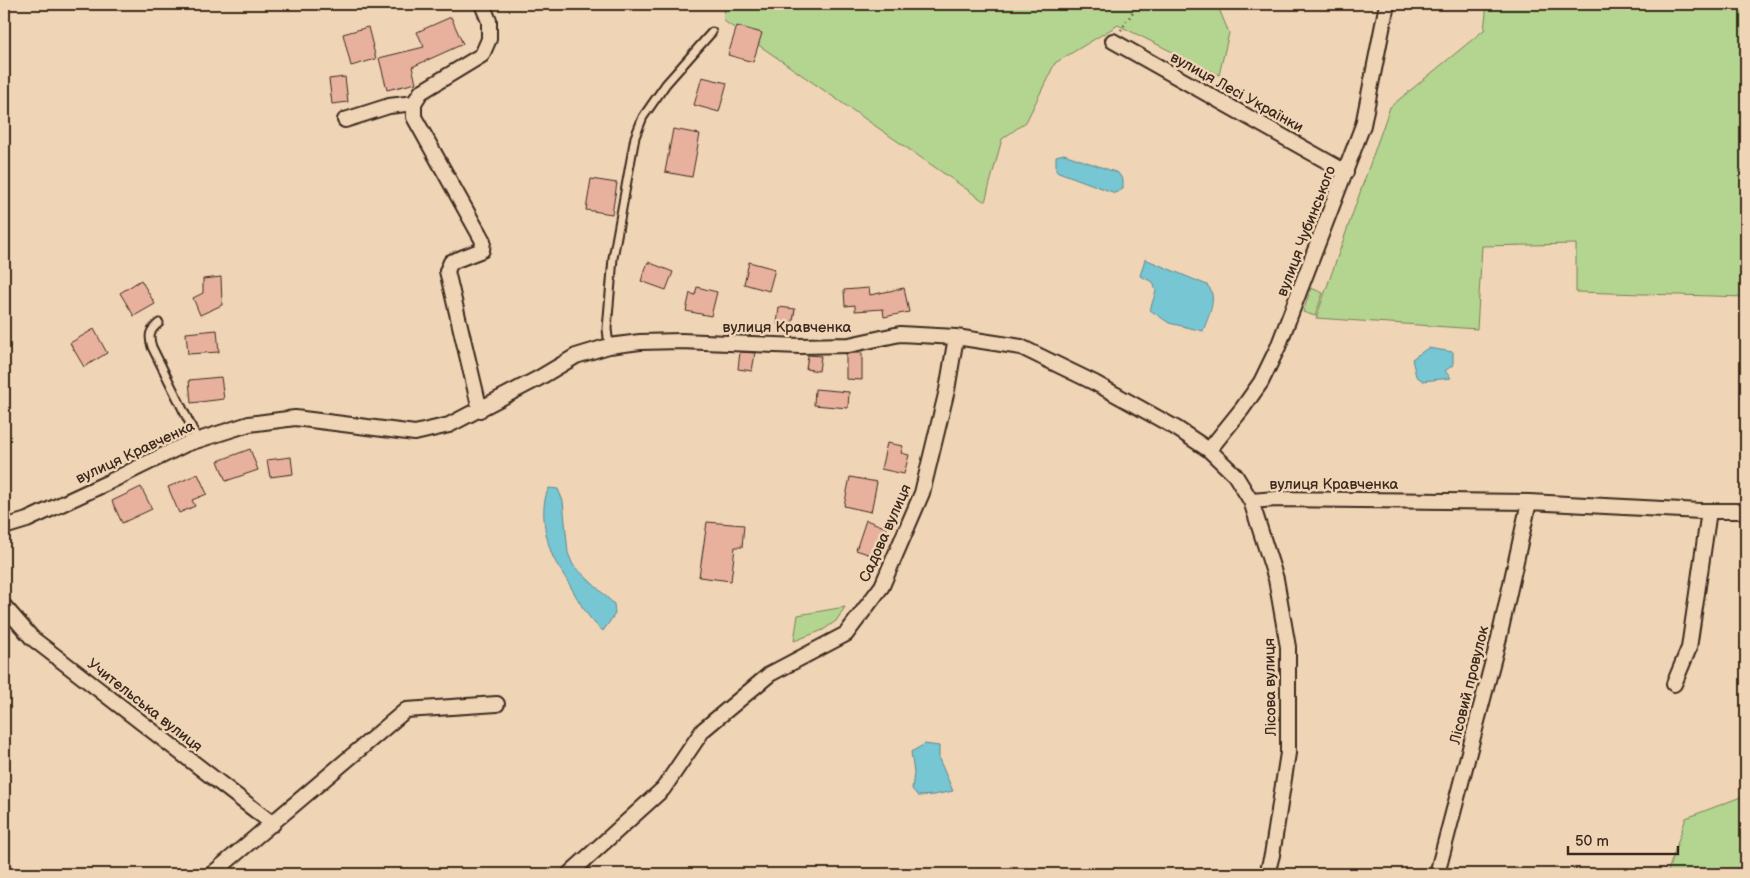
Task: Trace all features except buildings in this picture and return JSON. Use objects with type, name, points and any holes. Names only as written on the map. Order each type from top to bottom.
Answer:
[{"type":"street","points":[[480,410],[446,271],[451,262],[482,250],[483,242],[414,117],[414,103],[421,92],[482,55],[489,39],[488,22],[482,4]]},
{"type":"street","name":"вулиця Чубинського","points":[[1209,450],[1261,382],[1278,347],[1363,125],[1387,4]]},
{"type":"street","name":"вулиця Лесі Українки","points":[[1113,41],[1346,172]]},
{"type":"street","points":[[344,120],[389,106],[414,103]]},
{"type":"street","name":"вулиця Кравченка","points":[[4,527],[27,520],[186,444],[249,424],[295,418],[415,434],[449,425],[480,410],[576,356],[609,346],[640,342],[681,341],[800,346],[849,345],[900,334],[956,337],[1021,348],[1095,383],[1176,428],[1209,450],[1235,475],[1251,501],[1276,499],[1529,502],[1709,511],[1746,511]]},
{"type":"street","name":"Садова вулиця","points":[[569,874],[663,789],[703,730],[770,674],[846,634],[882,586],[922,493],[947,390],[956,337]]},
{"type":"street","name":"Лісова вулиця","points":[[1251,501],[1276,579],[1288,647],[1288,753],[1272,856],[1267,874]]},
{"type":"street","name":"Лісовий провулок","points":[[1437,874],[1499,638],[1529,502]]},
{"type":"street","points":[[1674,684],[1689,648],[1709,511]]},
{"type":"street","name":"Учительська вулиця","points":[[4,606],[32,638],[273,824]]},
{"type":"street","points":[[212,874],[406,710],[497,704]]},
{"type":"lane","points":[[609,346],[607,329],[613,258],[635,137],[643,117],[666,84],[712,32]]},
{"type":"lane","points":[[159,323],[151,329],[149,337],[152,347],[198,440]]},
{"type":"path","points":[[1113,41],[1138,4]]},
{"type":"green space","points":[[725,4],[1217,4],[1229,33],[1219,75],[1118,25],[1055,63],[1026,122],[1002,139],[985,202],[724,21]]},
{"type":"green space","points":[[1487,4],[1746,4],[1746,297],[1576,292],[1576,244],[1482,246],[1477,329],[1316,318],[1390,107],[1484,30]]},
{"type":"green space","points":[[1311,288],[1323,293],[1315,316],[1303,312]]},
{"type":"green space","points":[[845,607],[836,621],[823,630],[794,641],[798,615]]},
{"type":"green space","points":[[1746,795],[1746,874],[1667,874],[1686,818]]},
{"type":"water","points":[[1064,154],[1118,173],[1123,180],[1123,189],[1115,193],[1056,171],[1056,156]]},
{"type":"water","points":[[1145,259],[1207,285],[1212,295],[1212,301],[1210,313],[1203,331],[1169,323],[1150,310],[1156,291],[1153,282],[1140,276]]},
{"type":"water","points":[[1428,348],[1453,352],[1453,365],[1445,371],[1451,378],[1423,381],[1416,376],[1412,359]]},
{"type":"water","points":[[549,488],[558,489],[563,501],[568,553],[573,565],[614,604],[615,614],[603,631],[586,613],[553,557],[544,522],[544,504]]},
{"type":"water","points":[[925,744],[939,746],[939,759],[953,791],[918,796],[912,789],[914,773],[911,752]]}]
